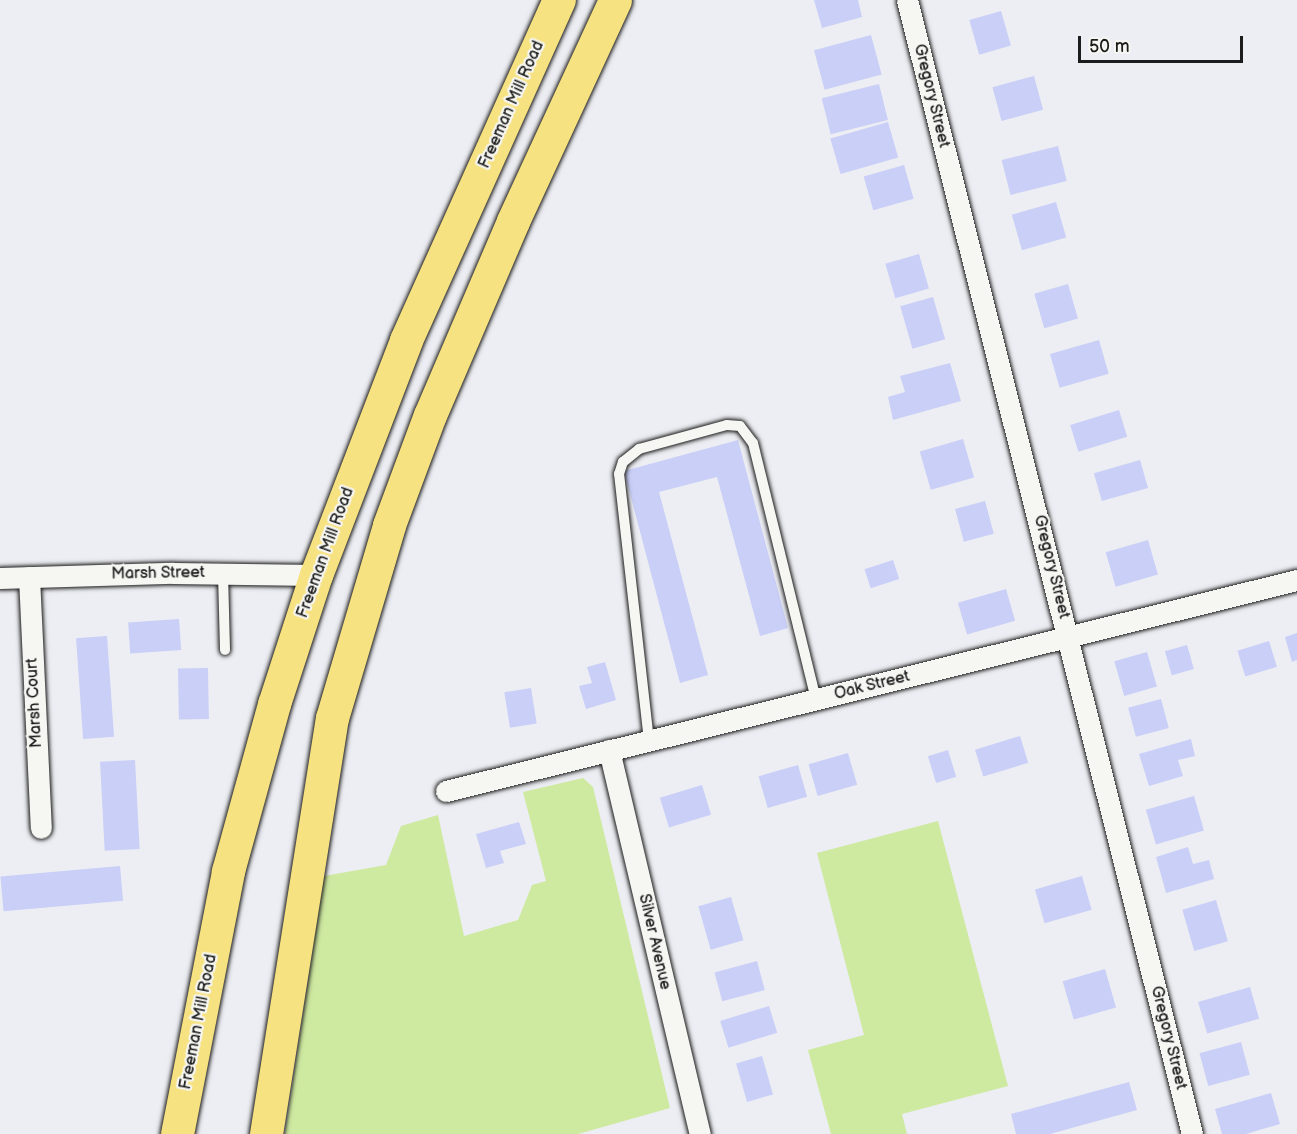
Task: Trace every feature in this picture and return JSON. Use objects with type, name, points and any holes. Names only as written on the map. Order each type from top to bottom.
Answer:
[{"type":"main road","name":"Freeman Mill Road","points":[[177,1134],[228,871],[274,704],[316,575],[406,340],[559,0]]},
{"type":"main road","points":[[266,1134],[332,718],[389,525],[430,415],[513,221],[621,2]]},
{"type":"street","name":"Gregory Street","points":[[907,0],[1069,637],[1192,1134]]},
{"type":"street","name":"Marsh Street","points":[[0,578],[223,573],[316,575]]},
{"type":"street","name":"Marsh Court","points":[[29,577],[41,828]]},
{"type":"street","name":"Oak Street","points":[[446,790],[1297,580]]},
{"type":"street","name":"Silver Avenue","points":[[609,750],[700,1134]]},
{"type":"lane","points":[[649,741],[619,474],[623,462],[639,450],[727,425],[740,426],[753,443],[816,700]]},
{"type":"lane","points":[[223,573],[225,650]]},
{"type":"green space","points":[[583,778],[593,787],[670,1108],[578,1134],[285,1134],[324,876],[386,865],[401,826],[438,815],[464,936],[518,920],[532,885],[546,881],[523,792]]},
{"type":"green space","points":[[938,821],[1008,1086],[902,1114],[907,1134],[831,1134],[808,1050],[864,1035],[817,853]]},
{"type":"building","points":[[814,0],[858,0],[862,17],[822,28]]},
{"type":"building","points":[[1001,11],[1011,46],[979,55],[969,20]]},
{"type":"building","points":[[871,35],[882,75],[825,90],[814,50]]},
{"type":"building","points":[[1034,76],[1043,110],[1002,121],[992,87]]},
{"type":"building","points":[[879,84],[888,120],[831,134],[822,98]]},
{"type":"building","points":[[888,122],[898,158],[841,174],[830,139]]},
{"type":"building","points":[[1058,146],[1067,181],[1010,195],[1002,160]]},
{"type":"building","points":[[904,165],[914,199],[873,210],[864,177]]},
{"type":"building","points":[[1056,202],[1066,238],[1022,250],[1012,215]]},
{"type":"building","points":[[919,254],[929,289],[895,298],[885,264]]},
{"type":"building","points":[[1068,284],[1078,319],[1044,328],[1034,294]]},
{"type":"building","points":[[933,297],[945,339],[912,349],[900,306]]},
{"type":"building","points":[[1099,340],[1109,374],[1060,388],[1050,354]]},
{"type":"building","points":[[950,363],[961,401],[893,420],[888,397],[905,392],[900,376]]},
{"type":"building","points":[[1119,410],[1127,437],[1078,452],[1070,425]]},
{"type":"building","points":[[963,439],[974,477],[931,490],[920,451]]},
{"type":"building","points":[[738,440],[788,628],[760,636],[717,477],[659,492],[708,675],[680,683],[624,471]]},
{"type":"building","points":[[1140,460],[1148,488],[1102,501],[1094,473]]},
{"type":"building","points":[[985,501],[994,534],[964,542],[955,509]]},
{"type":"building","points":[[1148,540],[1158,575],[1116,587],[1106,552]]},
{"type":"building","points":[[893,560],[899,579],[871,588],[864,569]]},
{"type":"building","points":[[1006,589],[1015,621],[967,635],[958,603]]},
{"type":"building","points":[[179,619],[181,650],[130,653],[128,623]]},
{"type":"building","points":[[1297,633],[1297,660],[1292,662],[1285,637]]},
{"type":"building","points":[[107,636],[114,737],[83,739],[76,638]]},
{"type":"building","points":[[1269,641],[1277,667],[1245,676],[1237,651]]},
{"type":"building","points":[[1187,645],[1194,669],[1172,675],[1165,651]]},
{"type":"building","points":[[1147,652],[1157,687],[1124,696],[1114,661]]},
{"type":"building","points":[[605,662],[616,700],[586,709],[579,686],[592,683],[587,667]]},
{"type":"building","points":[[208,668],[209,719],[179,720],[178,669]]},
{"type":"building","points":[[531,688],[537,724],[510,728],[504,692]]},
{"type":"building","points":[[1161,699],[1169,728],[1136,737],[1128,708]]},
{"type":"building","points":[[1020,736],[1028,763],[983,777],[975,750]]},
{"type":"building","points":[[1191,739],[1195,756],[1178,760],[1183,776],[1149,786],[1139,754]]},
{"type":"building","points":[[948,750],[956,777],[936,783],[928,756]]},
{"type":"building","points":[[848,753],[857,785],[818,796],[809,764]]},
{"type":"building","points":[[135,760],[140,849],[105,851],[100,762]]},
{"type":"building","points":[[798,765],[807,797],[768,808],[759,776]]},
{"type":"building","points":[[702,785],[711,815],[669,828],[660,798]]},
{"type":"building","points":[[1194,796],[1204,831],[1156,844],[1146,810]]},
{"type":"building","points":[[519,822],[526,844],[500,851],[504,863],[486,868],[476,834]]},
{"type":"building","points":[[1188,847],[1193,864],[1209,860],[1214,879],[1166,893],[1156,857]]},
{"type":"building","points":[[120,866],[123,901],[4,911],[0,876]]},
{"type":"building","points":[[1082,876],[1092,910],[1045,923],[1035,890]]},
{"type":"building","points":[[731,897],[743,940],[711,950],[698,906]]},
{"type":"building","points":[[1216,900],[1228,941],[1194,951],[1182,910]]},
{"type":"building","points":[[757,961],[765,990],[722,1001],[714,972]]},
{"type":"building","points":[[1105,969],[1116,1007],[1074,1020],[1063,981]]},
{"type":"building","points":[[1250,987],[1259,1019],[1207,1034],[1198,1002]]},
{"type":"building","points":[[769,1006],[777,1033],[728,1048],[720,1021]]},
{"type":"building","points":[[1241,1042],[1250,1075],[1208,1086],[1199,1053]]},
{"type":"building","points":[[762,1056],[773,1094],[747,1102],[736,1063]]},
{"type":"building","points":[[1129,1082],[1137,1110],[1050,1134],[1016,1134],[1011,1114]]},
{"type":"building","points":[[1271,1093],[1280,1124],[1246,1134],[1222,1134],[1215,1109]]}]
